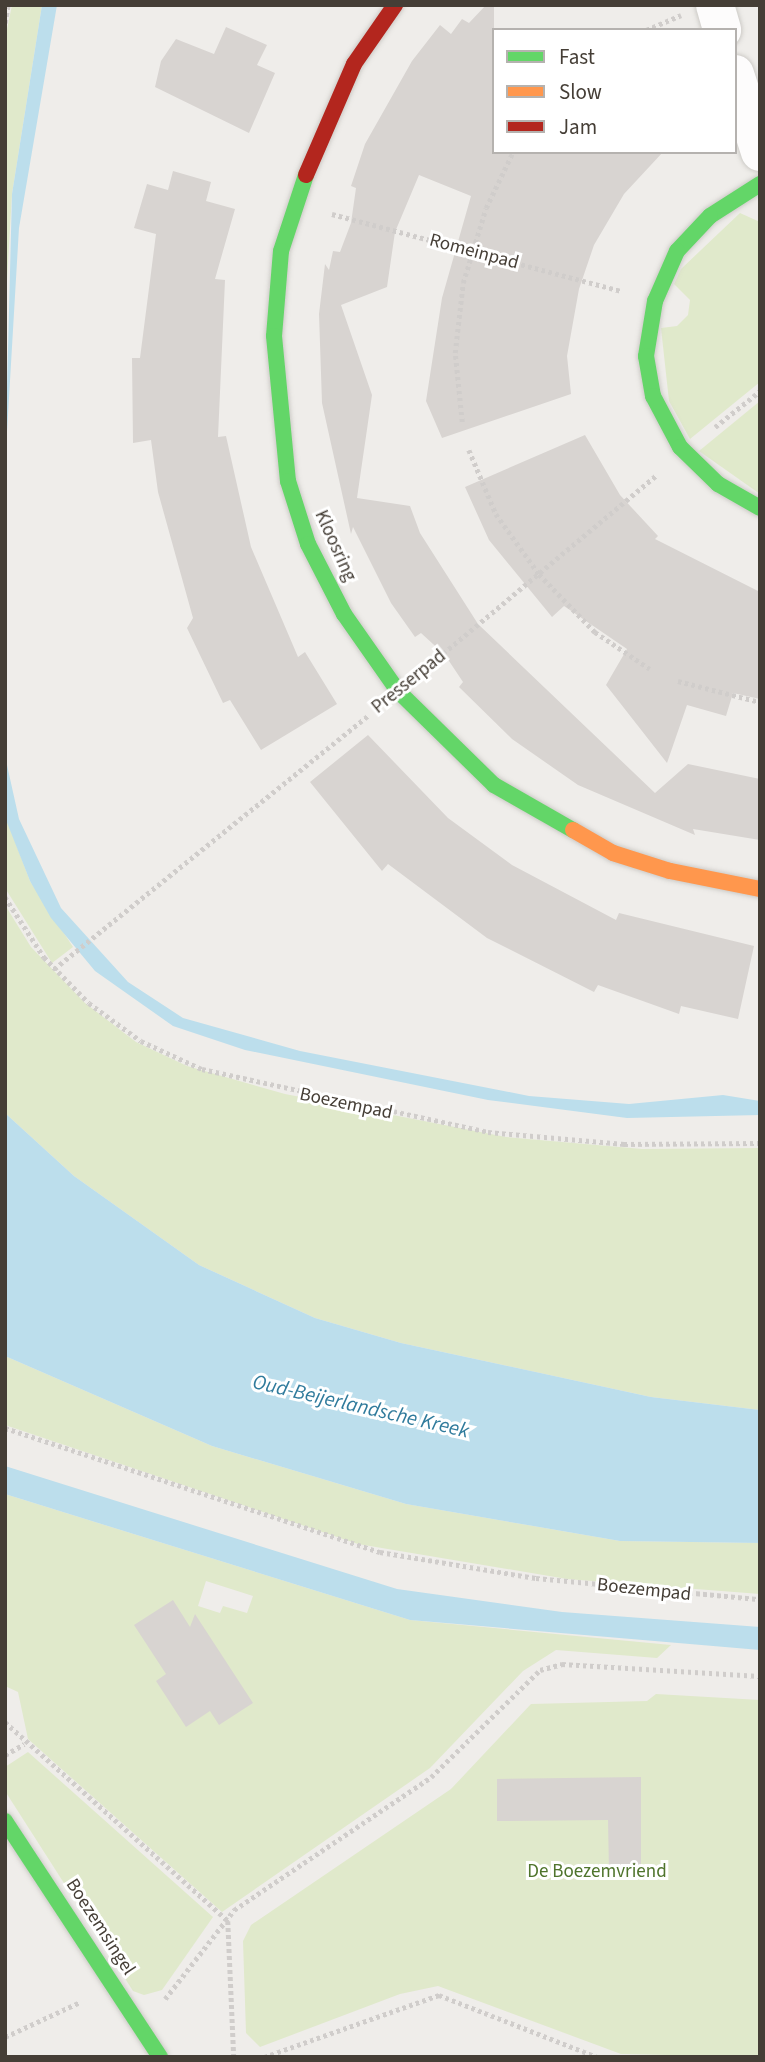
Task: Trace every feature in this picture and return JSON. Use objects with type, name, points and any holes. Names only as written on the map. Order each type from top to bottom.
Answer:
[{"type":"street","name":"Kloosring","points":[[395,5],[354,64],[293,203],[281,251],[274,336],[277,409],[288,481],[331,592],[398,691],[467,763],[562,828],[644,864],[760,888]]},
{"type":"street","points":[[715,5],[721,28]]},
{"type":"street","points":[[737,80],[760,152]]},
{"type":"street","points":[[760,184],[686,239],[655,301],[648,375],[660,415],[685,453],[718,484],[760,508]]},
{"type":"street","name":"Boezemsingel","points":[[5,1821],[160,2057]]},
{"type":"path","points":[[5,23],[8,5]]},
{"type":"path","points":[[462,422],[456,327],[471,251],[512,154]]},
{"type":"path","name":"Romeinpad","points":[[293,203],[655,301]]},
{"type":"path","name":"Presserpad","points":[[54,969],[398,691],[760,391]]},
{"type":"path","points":[[469,450],[500,521],[539,574],[595,632],[650,669]]},
{"type":"path","points":[[678,681],[760,702]]},
{"type":"path","name":"Boezempad","points":[[5,897],[54,969],[103,1015],[160,1052],[278,1089],[525,1136],[624,1144],[760,1143]]},
{"type":"path","name":"Boezempad","points":[[5,1428],[380,1552],[562,1581],[760,1599]]},
{"type":"path","points":[[136,2020],[183,1982],[226,1918],[431,1777],[524,1682],[547,1667],[760,1676]]},
{"type":"path","points":[[5,1722],[24,1744],[226,1918],[231,1929],[234,2057]]},
{"type":"path","points":[[5,1755],[24,1744]]},
{"type":"path","points":[[5,2037],[114,1986]]},
{"type":"path","points":[[264,2057],[439,1996],[597,2057]]},
{"type":"green space","points":[[12,5],[42,5],[12,194],[5,315],[5,39]]},
{"type":"green space","points":[[740,213],[760,222],[760,382],[690,439],[669,401],[661,328],[677,326],[688,315],[690,300],[674,284],[681,269]]},
{"type":"green space","points":[[760,401],[760,494],[699,451]]},
{"type":"green space","points":[[5,815],[30,881],[73,947],[52,963],[5,888]]},
{"type":"green space","points":[[5,905],[31,947],[85,1003],[136,1042],[187,1066],[285,1094],[506,1137],[642,1149],[760,1148],[760,1410],[651,1397],[401,1343],[315,1318],[199,1265],[74,1176],[5,1113]]},
{"type":"green space","points":[[5,1356],[212,1446],[406,1504],[620,1541],[760,1543],[760,1594],[567,1579],[358,1544],[5,1425]]},
{"type":"green space","points":[[5,1494],[410,1620],[671,1645],[657,1658],[556,1650],[523,1671],[430,1768],[222,1912],[28,1739],[18,1692],[5,1686]],"holes":[[[206,1581],[253,1596],[247,1613],[223,1606],[220,1613],[198,1606]]]},
{"type":"green space","name":"De Boezemvriend","points":[[656,1694],[760,1700],[760,2057],[621,2054],[438,1986],[400,1994],[260,2047],[246,2033],[243,1941],[251,1925],[451,1789],[531,1704],[647,1701]]},
{"type":"green space","points":[[28,1752],[213,1917],[162,1990],[144,1995],[133,1991],[5,1791],[5,1767]]},
{"type":"water","points":[[42,5],[57,5],[19,228],[5,466],[12,194]]},
{"type":"water","points":[[5,756],[19,819],[61,908],[128,982],[183,1018],[300,1051],[529,1096],[629,1104],[723,1095],[760,1101],[760,1115],[627,1118],[488,1100],[245,1050],[173,1026],[95,971],[51,918],[30,881],[6,820]]},
{"type":"water","name":"Oud-Beijerlandsche Kreek","points":[[5,1113],[74,1176],[199,1265],[315,1318],[401,1343],[651,1397],[760,1410],[760,1543],[620,1541],[406,1504],[212,1446],[5,1356]]},
{"type":"water","points":[[5,1466],[397,1589],[562,1612],[760,1627],[760,1650],[410,1620],[5,1494]]},
{"type":"building","points":[[486,5],[494,5],[492,154],[661,154],[624,194],[594,245],[579,289],[567,356],[571,394],[442,438],[426,401],[442,298],[471,196],[419,175],[395,232],[387,287],[341,305],[372,395],[357,498],[410,506],[420,533],[478,624],[655,793],[688,764],[760,779],[760,840],[693,829],[695,835],[578,785],[512,739],[459,687],[463,682],[445,655],[421,633],[415,637],[391,603],[353,527],[351,534],[322,403],[319,314],[325,264],[329,270],[333,251],[340,252],[351,223],[356,188],[351,186],[365,144],[412,61],[440,25],[451,34],[462,19],[469,23]]},
{"type":"building","points":[[226,27],[267,45],[257,65],[275,73],[249,133],[155,87],[161,61],[176,39],[214,54]]},
{"type":"building","points":[[173,171],[211,182],[206,201],[235,209],[215,279],[225,280],[218,437],[226,436],[251,547],[298,657],[305,652],[337,704],[261,750],[230,700],[223,703],[187,628],[193,618],[158,492],[151,440],[133,443],[132,358],[140,358],[156,234],[134,228],[147,184],[168,190]]},
{"type":"building","points":[[585,435],[620,495],[658,536],[655,539],[760,592],[760,699],[733,693],[726,716],[687,705],[667,763],[606,685],[627,649],[564,606],[552,617],[489,540],[465,487]]},
{"type":"building","points":[[368,735],[448,818],[512,865],[616,920],[619,913],[754,946],[738,1019],[681,1006],[679,1014],[598,985],[594,992],[487,938],[388,864],[382,871],[310,782]]},
{"type":"building","points":[[173,1600],[190,1627],[195,1614],[253,1703],[219,1725],[210,1711],[186,1727],[156,1681],[166,1674],[134,1625]]},
{"type":"building","points":[[641,1777],[641,1872],[609,1872],[608,1820],[497,1821],[497,1779]]},
{"type":"traffic: fast","points":[[306,175],[281,251],[274,336],[288,481],[308,544],[344,614],[398,691],[494,785],[573,830]]},
{"type":"traffic: fast","points":[[760,184],[710,216],[677,251],[655,301],[646,356],[653,396],[680,447],[718,484],[760,508]]},
{"type":"traffic: fast","points":[[5,1821],[160,2057]]},
{"type":"traffic: slow","points":[[573,830],[613,853],[670,871],[760,889]]},
{"type":"traffic: jam","points":[[306,175],[354,64],[395,5]]}]
